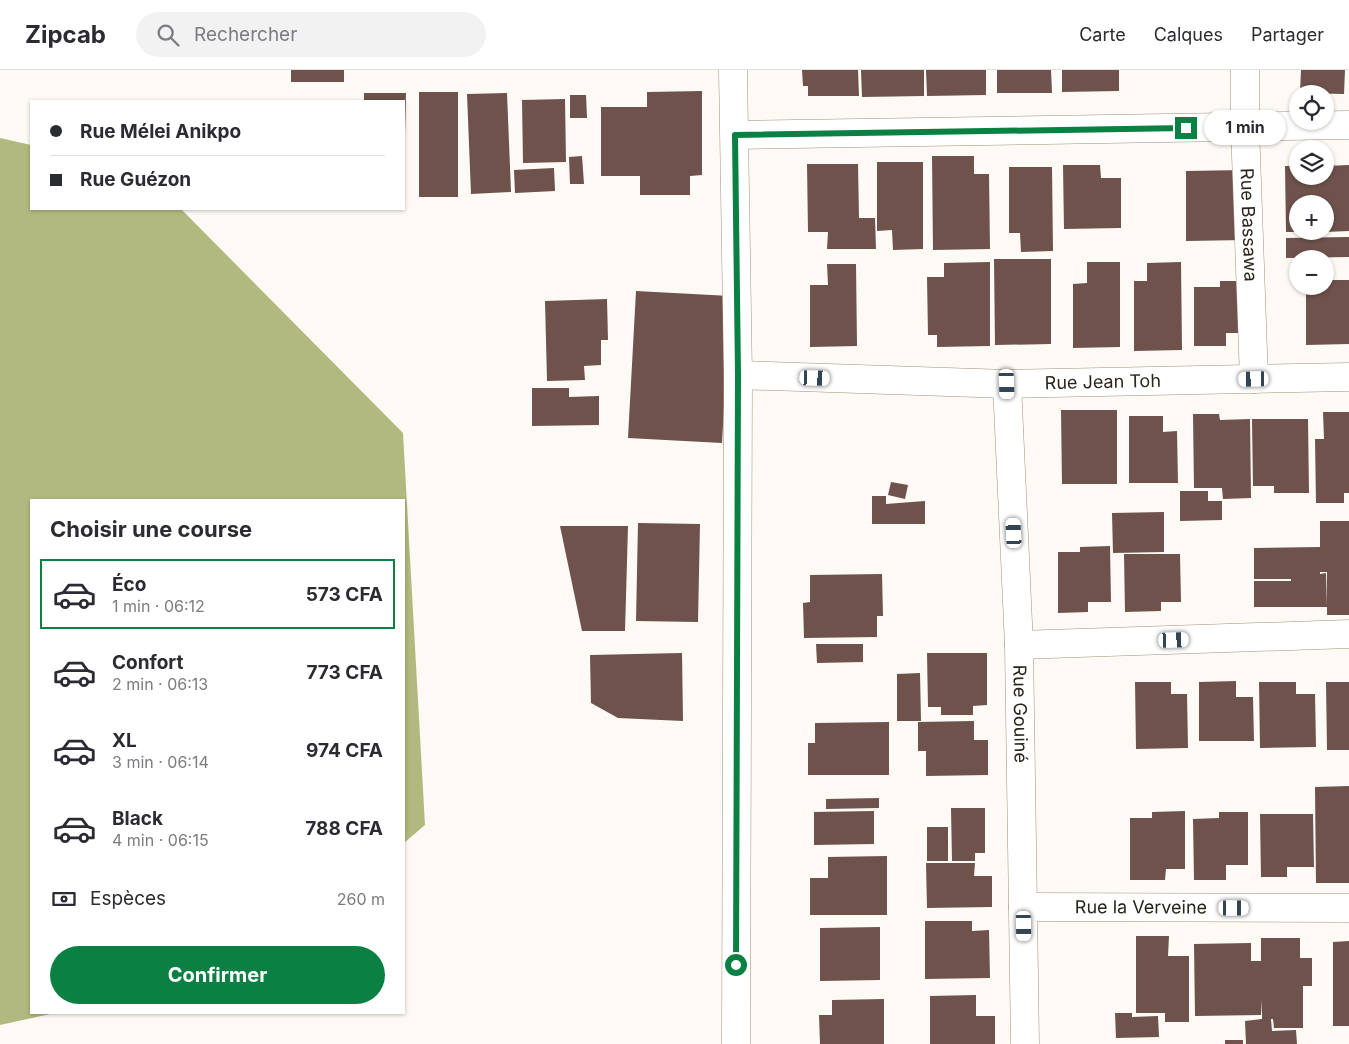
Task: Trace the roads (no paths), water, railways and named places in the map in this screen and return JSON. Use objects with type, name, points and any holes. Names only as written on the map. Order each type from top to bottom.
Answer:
[{"type":"street","points":[[733,70],[738,375],[736,1044]]},
{"type":"street","name":"Rue Bassawa","points":[[1245,70],[1245,126],[1254,379]]},
{"type":"street","points":[[735,135],[1349,125]]},
{"type":"street","name":"Rue Jean Toh","points":[[738,375],[1007,384],[1349,377]]},
{"type":"street","name":"Rue Gouiné","points":[[1007,384],[1019,645],[1025,1044]]},
{"type":"street","points":[[1019,645],[1349,634]]},
{"type":"street","name":"Rue la Verveine","points":[[1023,907],[1349,908]]}]
